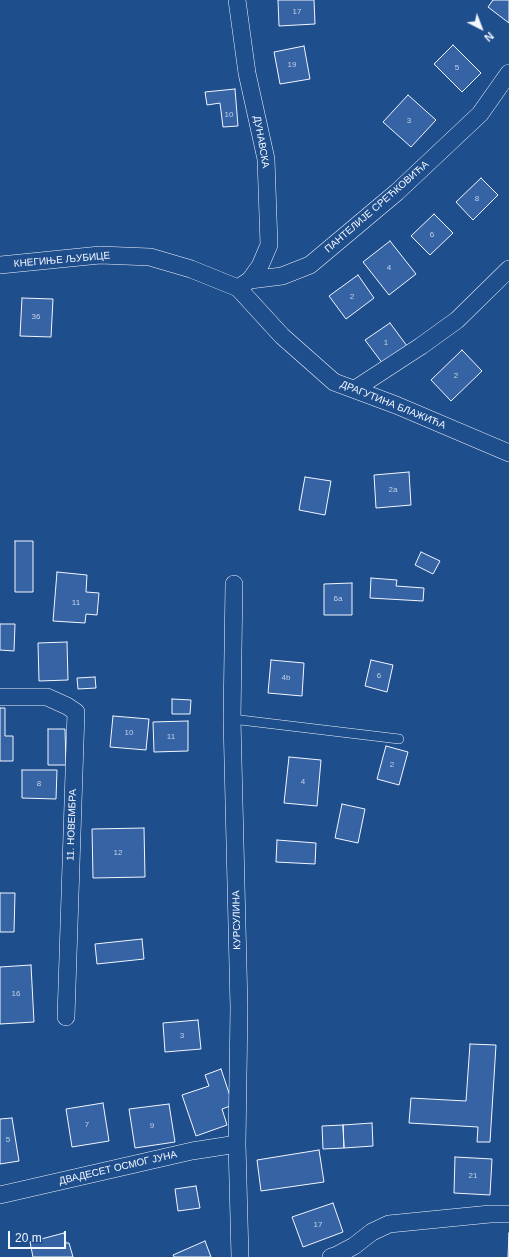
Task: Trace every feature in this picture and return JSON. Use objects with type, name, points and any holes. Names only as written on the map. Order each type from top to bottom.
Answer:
[{"type":"street","name":"ДУНАВСКА","points":[[237,0],[247,73],[266,158],[269,245],[260,266],[244,284]]},
{"type":"street","name":"ПАНТЕЛИЈЕ СРЕЋКОВИЋА","points":[[244,284],[282,276],[310,265],[397,192],[480,114],[509,73]]},
{"type":"street","name":"КНЕГИЊЕ ЉУБИЦЕ","points":[[0,265],[100,255],[150,257],[244,284]]},
{"type":"street","points":[[356,389],[457,320],[509,269]]},
{"type":"street","name":"ДРАГУТИНА БЛАЖИЋА","points":[[244,284],[282,336],[334,382],[396,405],[509,453]]},
{"type":"street","name":"КУРСУЛИНА","points":[[234,584],[232,720],[239,1008],[237,1144],[240,1257]]},
{"type":"street","name":"11. НОВЕМБРА","points":[[0,697],[47,697],[76,712],[66,1017]]},
{"type":"street","name":"ДВАДЕСЕТ ОСМОГ ЈУНА","points":[[0,1195],[192,1151],[237,1144]]},
{"type":"street","points":[[331,1257],[337,1256],[354,1246],[372,1232],[389,1224],[509,1214]]},
{"type":"lane","points":[[232,720],[399,739]]},
{"type":"building","points":[[278,0],[314,0],[315,24],[279,26]]},
{"type":"building","points":[[493,0],[509,0],[509,23],[488,7]]},
{"type":"building","points":[[453,45],[481,73],[462,92],[434,64]]},
{"type":"building","points":[[304,46],[310,79],[280,84],[274,52]]},
{"type":"building","points":[[235,89],[238,126],[223,127],[220,103],[207,105],[205,92]]},
{"type":"building","points":[[408,95],[436,120],[411,147],[383,122]]},
{"type":"building","points":[[481,178],[498,195],[473,220],[456,202]]},
{"type":"building","points":[[434,214],[453,233],[430,255],[411,236]]},
{"type":"building","points":[[390,241],[416,274],[389,295],[363,262]]},
{"type":"building","points":[[358,275],[374,298],[346,319],[329,296]]},
{"type":"building","points":[[22,298],[53,299],[51,337],[20,336]]},
{"type":"building","points":[[390,323],[407,346],[383,364],[365,340]]},
{"type":"building","points":[[462,350],[482,371],[451,401],[431,380]]},
{"type":"building","points":[[409,472],[411,505],[376,508],[374,475]]},
{"type":"building","points":[[305,477],[331,481],[325,515],[299,510]]},
{"type":"building","points":[[15,541],[33,541],[33,592],[15,592]]},
{"type":"building","points":[[421,552],[440,561],[433,574],[415,565]]},
{"type":"building","points":[[57,572],[87,575],[86,592],[99,593],[97,615],[86,614],[85,623],[53,621]]},
{"type":"building","points":[[371,578],[397,580],[396,586],[424,588],[423,601],[370,598]]},
{"type":"building","points":[[352,583],[352,615],[324,615],[324,584]]},
{"type":"building","points":[[0,624],[15,624],[14,651],[0,650]]},
{"type":"building","points":[[67,642],[68,680],[39,681],[38,643]]},
{"type":"building","points":[[271,660],[304,663],[302,696],[268,693]]},
{"type":"building","points":[[371,660],[393,665],[387,692],[365,686]]},
{"type":"building","points":[[95,677],[96,688],[78,689],[77,678]]},
{"type":"building","points":[[172,699],[191,700],[190,714],[172,714]]},
{"type":"building","points":[[0,708],[5,708],[5,736],[13,736],[13,761],[0,761]]},
{"type":"building","points":[[113,716],[149,719],[146,750],[110,747]]},
{"type":"building","points":[[188,721],[188,751],[154,752],[153,722]]},
{"type":"building","points":[[48,729],[65,729],[66,765],[48,765]]},
{"type":"building","points":[[386,746],[408,752],[399,785],[377,779]]},
{"type":"building","points":[[289,757],[321,760],[317,806],[284,803]]},
{"type":"building","points":[[22,770],[57,770],[56,799],[22,798]]},
{"type":"building","points":[[342,804],[365,809],[358,843],[335,838]]},
{"type":"building","points":[[144,828],[145,877],[93,878],[92,829]]},
{"type":"building","points":[[277,840],[316,843],[315,864],[276,862]]},
{"type":"building","points":[[0,893],[15,893],[14,932],[0,932]]},
{"type":"building","points":[[142,939],[144,959],[97,964],[95,944]]},
{"type":"building","points":[[31,965],[34,1022],[0,1024],[0,967]]},
{"type":"building","points":[[198,1020],[201,1049],[165,1052],[163,1023]]},
{"type":"building","points":[[470,1044],[496,1045],[490,1142],[477,1142],[478,1127],[409,1123],[411,1098],[466,1101]]},
{"type":"building","points":[[221,1069],[233,1105],[222,1109],[227,1125],[196,1136],[182,1095],[209,1086],[205,1075]]},
{"type":"building","points":[[103,1103],[109,1141],[72,1147],[66,1109]]},
{"type":"building","points":[[169,1104],[175,1142],[135,1148],[129,1109]]},
{"type":"building","points":[[12,1118],[19,1161],[0,1164],[0,1119]]},
{"type":"building","points":[[372,1123],[373,1146],[344,1148],[343,1125]]},
{"type":"building","points":[[343,1125],[344,1148],[323,1149],[322,1126]]},
{"type":"building","points":[[319,1150],[324,1182],[261,1191],[257,1160]]},
{"type":"building","points":[[455,1157],[492,1159],[490,1195],[454,1193]]},
{"type":"building","points":[[196,1186],[200,1208],[178,1211],[175,1189]]},
{"type":"building","points":[[333,1203],[343,1232],[303,1247],[292,1217]]},
{"type":"building","points":[[64,1233],[66,1243],[69,1243],[73,1257],[33,1257],[30,1242]]},
{"type":"building","points":[[509,1233],[509,1257],[508,1257]]},
{"type":"building","points":[[205,1241],[211,1257],[174,1257],[173,1255]]}]
